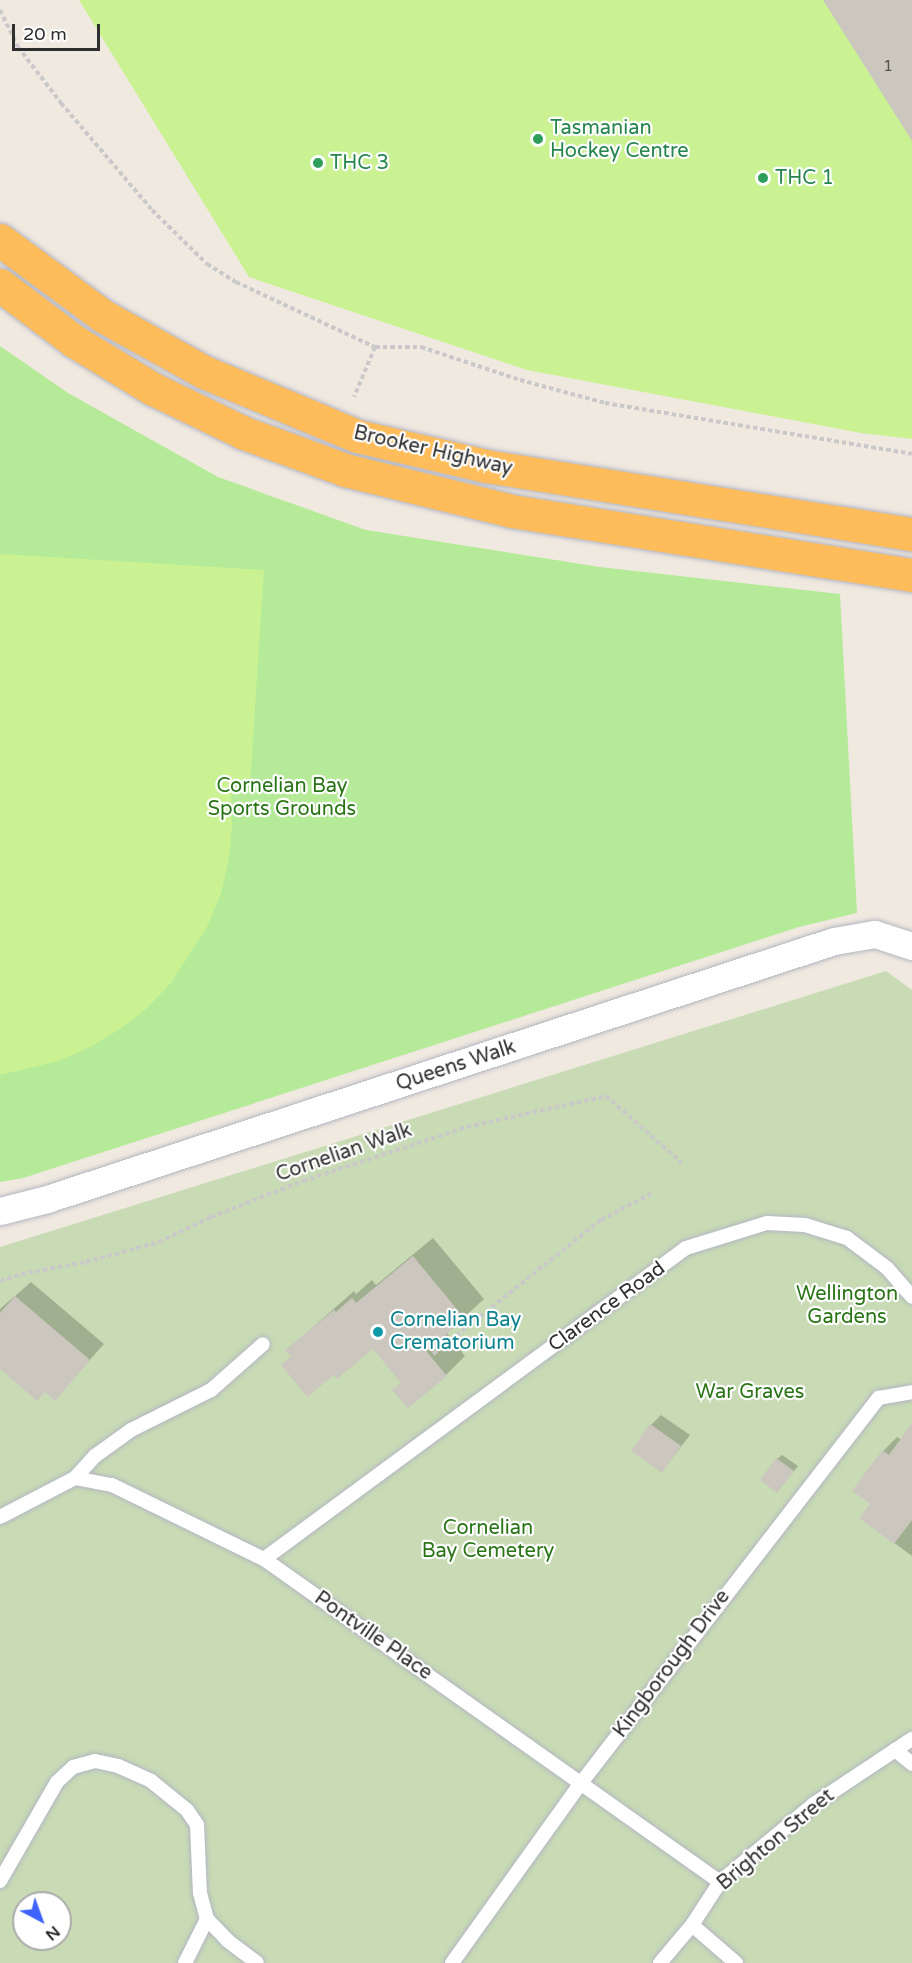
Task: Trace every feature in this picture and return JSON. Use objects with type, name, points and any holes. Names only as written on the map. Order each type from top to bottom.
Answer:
[{"type":"highway","name":"Brooker Highway","points":[[0,240],[103,316],[204,372],[357,436],[486,466],[912,534]]},
{"type":"highway","name":"Brooker Highway","points":[[0,285],[74,341],[153,389],[244,433],[345,470],[512,511],[912,575]]},
{"type":"street","name":"Queens Walk","points":[[0,1211],[47,1199],[834,941],[875,934],[912,946]]},
{"type":"lane","name":"Clarence Road","points":[[264,1559],[686,1248],[767,1223],[806,1226],[847,1238],[887,1268],[912,1297]]},
{"type":"lane","points":[[1,1513],[75,1478],[95,1456],[131,1430],[211,1390],[263,1344]]},
{"type":"lane","name":"Kingborough Drive","points":[[452,1963],[581,1783],[879,1398],[912,1392]]},
{"type":"lane","name":"Pontville Place","points":[[75,1478],[112,1485],[264,1559],[720,1882]]},
{"type":"lane","name":"Brighton Street","points":[[660,1963],[692,1925],[720,1882],[814,1804],[912,1739]]},
{"type":"lane","points":[[895,1750],[912,1764]]},
{"type":"lane","points":[[0,1881],[57,1782],[73,1767],[96,1761],[118,1766],[151,1781],[187,1810],[197,1825],[200,1893],[207,1919],[228,1941],[257,1963]]},
{"type":"lane","points":[[185,1963],[207,1919]]},
{"type":"lane","points":[[692,1925],[736,1963]]},
{"type":"path","points":[[0,10],[18,47],[61,103],[152,210],[207,264],[236,282],[375,347],[422,347],[520,380],[605,403],[912,454]]},
{"type":"path","points":[[354,397],[375,347]]},
{"type":"path","name":"Cornelian Walk","points":[[0,1281],[21,1274],[86,1262],[159,1242],[211,1217],[303,1181],[467,1127],[606,1096],[682,1163]]},
{"type":"path","points":[[433,1354],[601,1220],[654,1192]]},
{"type":"green space","name":"Tasmanian Hockey Centre","points":[[79,0],[912,0],[912,439],[861,433],[527,370],[249,277]]},
{"type":"green space","name":"Cornelian Bay Sports Grounds","points":[[0,346],[68,393],[218,477],[366,530],[600,567],[840,594],[857,913],[799,927],[23,1178],[0,1182]]},
{"type":"green space","points":[[0,554],[264,570],[250,785],[231,785],[232,825],[229,859],[221,893],[208,925],[171,983],[147,1008],[120,1029],[90,1047],[59,1061],[0,1075]]},
{"type":"green space","name":"Cornelian Bay Cemetery","points":[[886,971],[912,990],[912,1963],[0,1963],[0,1247]]},
{"type":"building","points":[[823,0],[912,0],[912,141]]},
{"type":"building","name":"Cornelian Bay Crematorium","points":[[413,1256],[465,1319],[426,1351],[447,1376],[408,1408],[392,1390],[401,1383],[373,1349],[337,1379],[334,1375],[307,1397],[281,1365],[291,1356],[285,1350],[352,1298],[356,1303]]},
{"type":"building","points":[[15,1296],[90,1360],[55,1401],[45,1392],[37,1401],[0,1369],[0,1313]]},
{"type":"building","points":[[912,1423],[912,1520],[894,1544],[859,1518],[870,1504],[852,1491],[882,1450],[889,1455]]},
{"type":"building","points":[[650,1424],[681,1446],[662,1473],[631,1451]]},
{"type":"building","points":[[776,1458],[794,1471],[777,1493],[760,1480]]},
{"type":"place","name":"Tasmanian Hockey Centre","points":[[538,139]]},
{"type":"place","name":"THC 3","points":[[318,163]]},
{"type":"place","name":"THC 1","points":[[763,178]]},
{"type":"place","name":"Cornelian Bay Crematorium","points":[[378,1332]]},
{"type":"park label","name":"Wellington Gardens","points":[[847,1306]]},
{"type":"park label","name":"War Graves","points":[[750,1392]]}]
